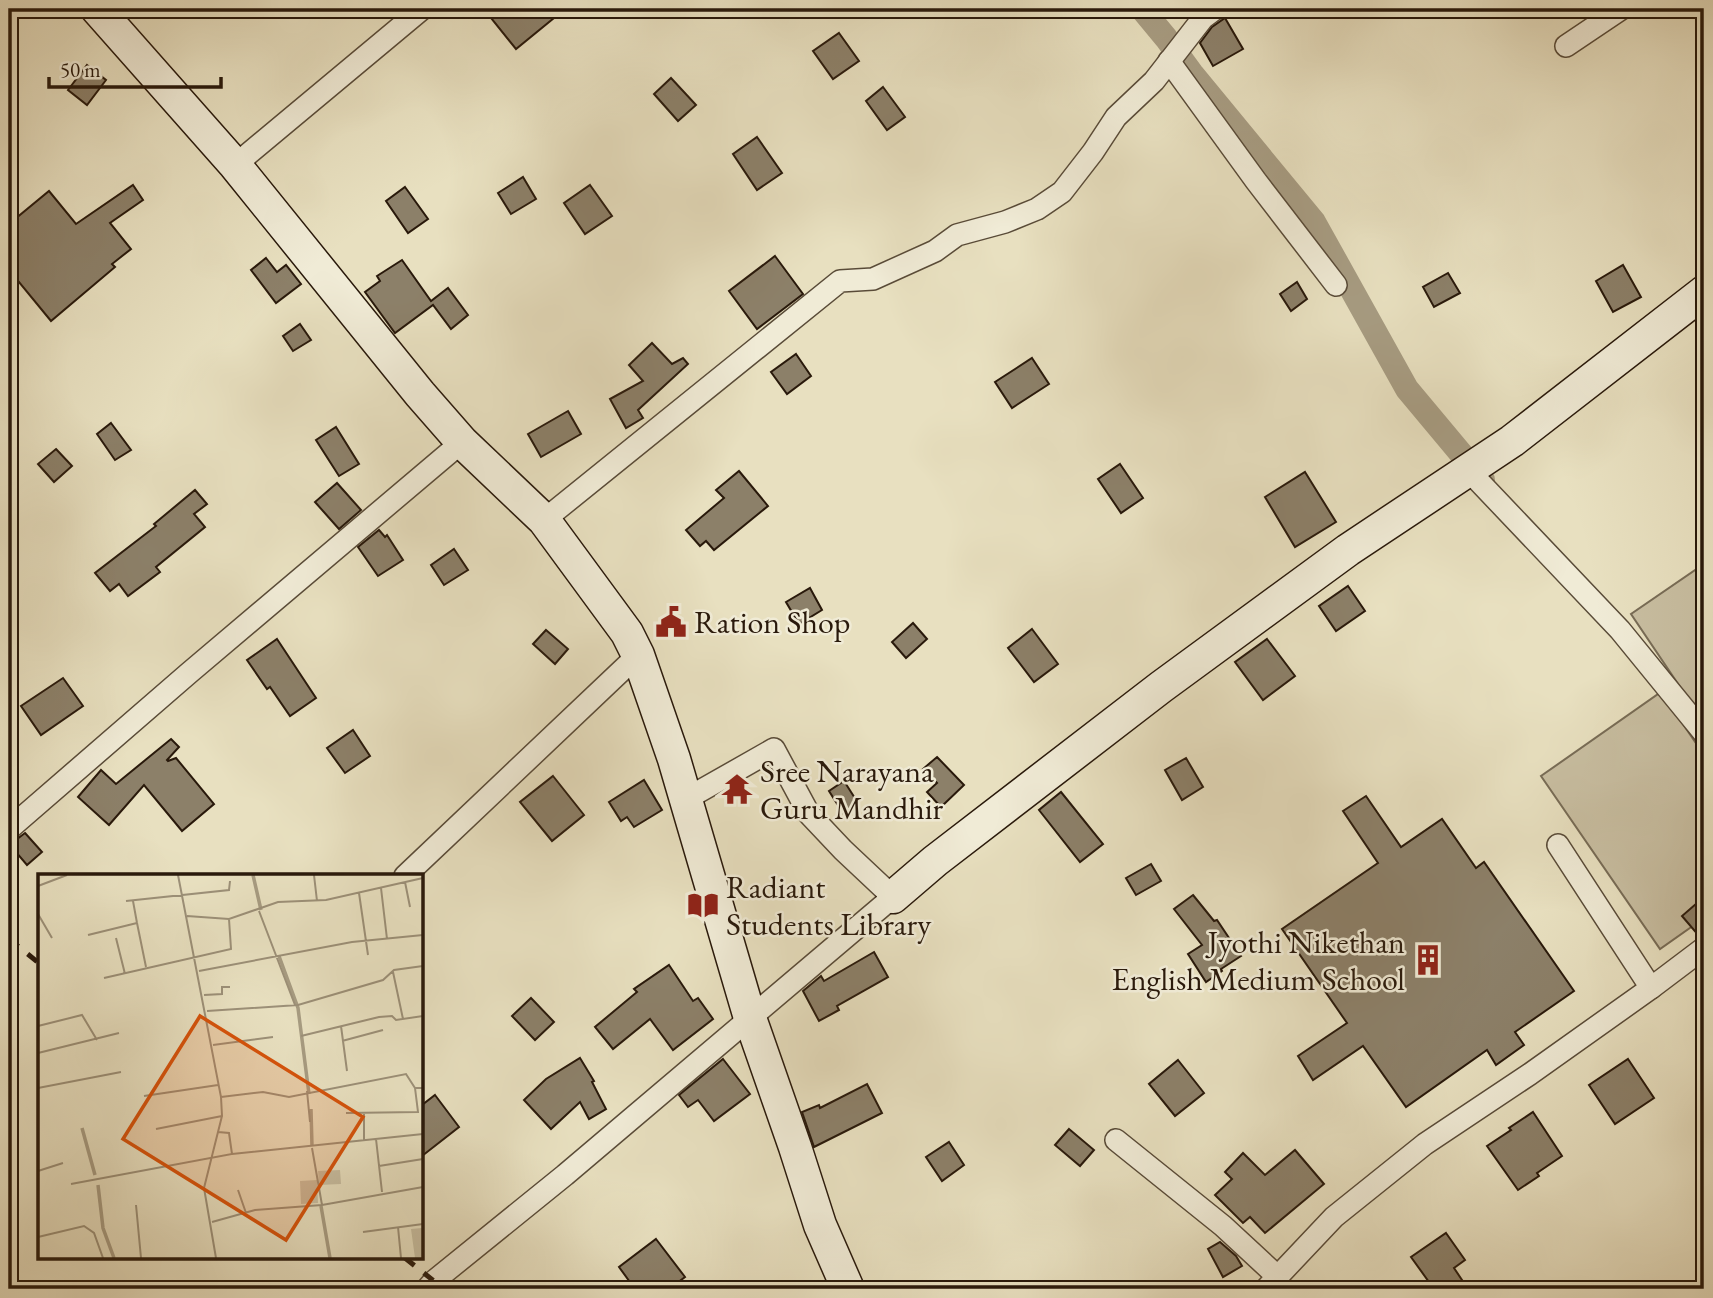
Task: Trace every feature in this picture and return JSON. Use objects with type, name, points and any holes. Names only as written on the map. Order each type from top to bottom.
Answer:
[{"type":"main road","points":[[97,9],[235,165],[463,442],[544,520],[627,633],[638,655],[674,759],[750,1018],[820,1225],[848,1289]]},
{"type":"main road","points":[[893,897],[935,861],[1161,687],[1348,550],[1512,441],[1704,292]]},
{"type":"street","points":[[235,165],[422,9]]},
{"type":"street","points":[[544,520],[840,281],[873,279],[935,251],[957,235],[1037,209],[1062,192],[1116,117],[1154,81],[1203,18],[1215,9]]},
{"type":"street","points":[[1566,46],[1621,9]]},
{"type":"street","points":[[1177,51],[1256,181],[1336,285]]},
{"type":"street","points":[[9,829],[463,442]]},
{"type":"street","points":[[1473,467],[1620,630],[1704,733]]},
{"type":"street","points":[[407,874],[638,655]]},
{"type":"street","points":[[427,1289],[893,897],[808,814],[774,749],[685,799]]},
{"type":"street","points":[[1558,845],[1651,988]]},
{"type":"street","points":[[1116,1140],[1223,1226],[1272,1283],[1334,1217],[1425,1144],[1651,988],[1704,948]]},
{"type":"shaded area","points":[[1704,564],[1704,716],[1701,718],[1631,614]]},
{"type":"shaded area","points":[[1661,692],[1704,755],[1704,918],[1660,949],[1541,776]]},
{"type":"building","points":[[504,9],[565,9],[516,49],[491,18]]},
{"type":"building","points":[[1225,18],[1243,49],[1213,66],[1200,43],[1212,27]]},
{"type":"building","points":[[839,33],[859,61],[833,79],[813,51]]},
{"type":"building","points":[[87,65],[106,80],[87,105],[68,90]]},
{"type":"building","points":[[671,78],[696,105],[678,121],[654,94]]},
{"type":"building","points":[[883,87],[905,117],[887,130],[866,101]]},
{"type":"building","points":[[757,137],[782,173],[757,190],[733,154]]},
{"type":"building","points":[[523,177],[536,199],[511,214],[498,193]]},
{"type":"building","points":[[133,185],[143,200],[110,223],[131,249],[112,264],[115,267],[51,321],[9,270],[9,224],[49,191],[76,224]]},
{"type":"building","points":[[590,185],[612,216],[585,234],[564,203]]},
{"type":"building","points":[[405,187],[428,219],[408,233],[386,201]]},
{"type":"building","points":[[775,256],[803,294],[757,329],[729,291]]},
{"type":"building","points":[[266,258],[277,272],[286,265],[301,284],[276,303],[251,270]]},
{"type":"building","points":[[402,260],[431,301],[448,288],[468,315],[451,329],[433,305],[395,333],[365,292],[380,281],[377,276]]},
{"type":"building","points":[[1623,265],[1641,297],[1613,312],[1596,281]]},
{"type":"building","points":[[1448,273],[1460,293],[1434,307],[1423,287]]},
{"type":"building","points":[[1297,282],[1307,299],[1291,311],[1280,294]]},
{"type":"building","points":[[300,324],[311,340],[293,351],[283,336]]},
{"type":"building","points":[[652,343],[672,364],[683,358],[688,364],[638,410],[643,418],[626,428],[610,399],[643,381],[629,365]]},
{"type":"building","points":[[796,354],[811,376],[787,394],[771,372]]},
{"type":"building","points":[[1032,358],[1049,384],[1012,408],[995,382]]},
{"type":"building","points":[[568,411],[581,434],[541,457],[528,434]]},
{"type":"building","points":[[111,423],[131,450],[115,460],[97,434]]},
{"type":"building","points":[[336,427],[359,464],[339,476],[316,440]]},
{"type":"building","points":[[56,449],[72,466],[54,482],[38,464]]},
{"type":"building","points":[[1120,464],[1143,498],[1121,513],[1098,479]]},
{"type":"building","points":[[739,471],[768,506],[714,550],[706,541],[700,546],[686,530],[724,498],[716,490]]},
{"type":"building","points":[[1305,472],[1336,522],[1295,547],[1265,497]]},
{"type":"building","points":[[337,483],[361,510],[339,529],[315,502]]},
{"type":"building","points":[[195,490],[207,504],[194,514],[205,527],[156,567],[160,572],[128,596],[119,584],[110,591],[95,573],[156,526],[154,524]]},
{"type":"building","points":[[379,530],[385,537],[387,535],[403,560],[378,576],[358,547]]},
{"type":"building","points":[[454,549],[468,570],[444,585],[431,565]]},
{"type":"building","points":[[1348,586],[1365,611],[1336,631],[1319,606]]},
{"type":"building","points":[[810,588],[822,610],[799,624],[786,602]]},
{"type":"building","points":[[913,623],[927,639],[906,658],[892,642]]},
{"type":"building","points":[[1032,629],[1058,664],[1034,682],[1008,648]]},
{"type":"building","points":[[546,630],[568,649],[555,664],[533,644]]},
{"type":"building","points":[[277,639],[316,698],[290,716],[247,660]]},
{"type":"building","points":[[1267,639],[1295,676],[1263,700],[1235,662]]},
{"type":"building","points":[[63,678],[83,706],[41,735],[21,706]]},
{"type":"building","points":[[353,730],[370,756],[345,773],[327,748]]},
{"type":"building","points":[[171,739],[179,747],[167,760],[176,758],[214,804],[182,831],[144,785],[109,825],[78,797],[101,770],[116,784]]},
{"type":"building","points":[[937,757],[964,785],[941,807],[927,792],[937,783],[923,769]]},
{"type":"building","points":[[1186,758],[1203,787],[1182,800],[1165,770]]},
{"type":"building","points":[[553,776],[584,815],[552,841],[520,802]]},
{"type":"building","points":[[644,780],[662,810],[634,827],[627,817],[621,821],[609,802]]},
{"type":"building","points":[[844,781],[858,803],[843,813],[829,791]]},
{"type":"building","points":[[1061,792],[1103,844],[1080,862],[1039,810]]},
{"type":"building","name":"Jyothi Nikethan English Medium School","points":[[1366,796],[1401,847],[1442,819],[1476,868],[1484,862],[1574,991],[1515,1032],[1524,1045],[1496,1065],[1487,1050],[1406,1107],[1363,1046],[1313,1080],[1298,1056],[1347,1023],[1282,929],[1378,863],[1343,811]]},
{"type":"building","points":[[25,833],[42,852],[27,865],[9,844]]},
{"type":"building","points":[[1151,864],[1161,881],[1136,895],[1126,878]]},
{"type":"building","points":[[1193,895],[1214,921],[1217,920],[1241,956],[1206,982],[1188,954],[1202,945],[1174,909]]},
{"type":"building","points":[[1704,897],[1704,935],[1699,936],[1682,916]]},
{"type":"building","points":[[874,952],[888,977],[837,1006],[839,1010],[819,1021],[803,991],[821,976],[824,981]]},
{"type":"building","points":[[669,965],[693,1001],[698,998],[713,1019],[673,1050],[650,1019],[613,1049],[595,1027],[637,992],[634,989]]},
{"type":"building","points":[[531,998],[554,1022],[535,1040],[512,1016]]},
{"type":"building","points":[[580,1058],[606,1109],[589,1119],[580,1102],[551,1129],[524,1100],[546,1079]]},
{"type":"building","points":[[723,1059],[750,1094],[714,1121],[698,1100],[688,1107],[679,1095]]},
{"type":"building","points":[[1628,1059],[1654,1098],[1615,1124],[1589,1085]]},
{"type":"building","points":[[1178,1060],[1204,1093],[1175,1116],[1149,1084]]},
{"type":"building","points":[[867,1084],[882,1113],[814,1147],[802,1112],[819,1105],[820,1108]]},
{"type":"building","points":[[435,1095],[459,1127],[424,1154],[424,1103]]},
{"type":"building","points":[[1533,1112],[1562,1156],[1518,1190],[1487,1146]]},
{"type":"building","points":[[1069,1129],[1094,1150],[1080,1166],[1055,1145]]},
{"type":"building","points":[[949,1142],[964,1165],[942,1181],[926,1157]]},
{"type":"building","points":[[1295,1150],[1324,1184],[1265,1233],[1250,1217],[1243,1223],[1215,1195],[1232,1179],[1225,1172],[1243,1153],[1265,1175]]},
{"type":"building","points":[[1446,1233],[1465,1260],[1454,1268],[1468,1289],[1434,1289],[1411,1257]]},
{"type":"building","points":[[656,1239],[685,1277],[669,1289],[635,1289],[619,1267]]},
{"type":"building","points":[[1220,1242],[1236,1256],[1242,1266],[1223,1277],[1208,1249]]},
{"type":"waterway","points":[[1142,9],[1314,222],[1407,389],[1483,480]]},
{"type":"railway","points":[[9,939],[38,962]]},
{"type":"railway","points":[[408,1260],[444,1289]]},
{"type":"place","name":"Ration Shop","points":[[671,622]]},
{"type":"place","name":"Sree Narayana Guru Mandhir","points":[[737,789]]},
{"type":"place","name":"Radiant Students Library","points":[[703,905]]},
{"type":"place","name":"Jyothi Nikethan English Medium School","points":[[1428,960]]}]
